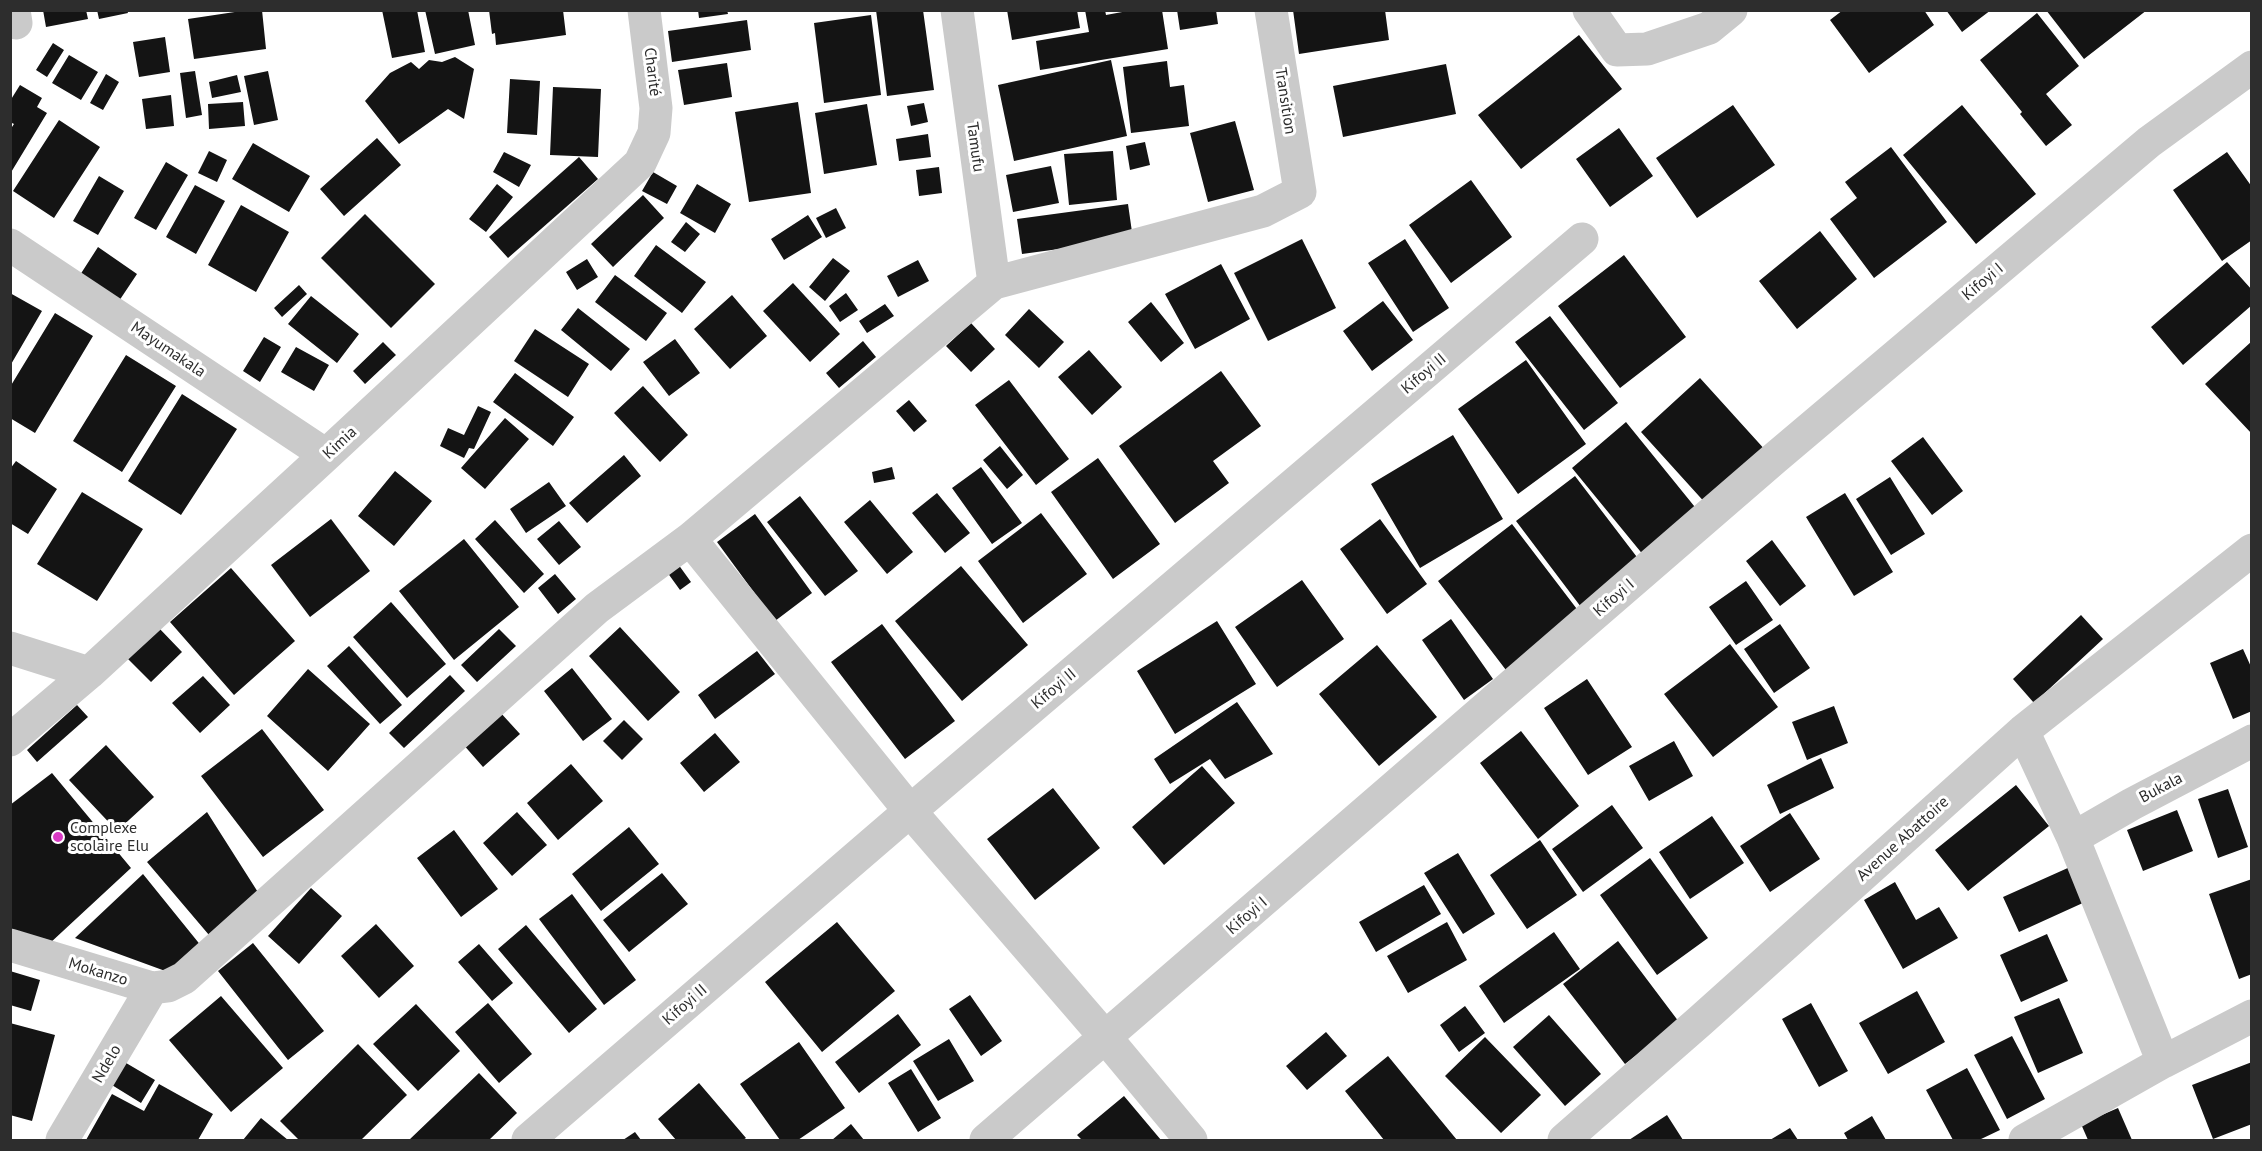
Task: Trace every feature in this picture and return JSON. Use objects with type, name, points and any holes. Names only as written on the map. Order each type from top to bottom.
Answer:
[{"type":"street","name":"Charité","points":[[644,10],[656,108],[654,133]]},
{"type":"street","name":"Tamufu","points":[[957,10],[994,283]]},
{"type":"street","name":"Transition","points":[[994,283],[1263,211],[1300,192],[1271,10]]},
{"type":"street","points":[[1588,10],[1617,50],[1647,49],[1709,28],[1731,10]]},
{"type":"street","name":"Kifoyi I","points":[[986,1140],[1775,458],[2149,142],[2252,68]]},
{"type":"street","name":"Kimia","points":[[10,740],[88,673],[640,163],[654,133]]},
{"type":"street","name":"Kifoyi II","points":[[528,1140],[910,811],[1582,239]]},
{"type":"street","name":"Mayumakala","points":[[10,245],[326,455]]},
{"type":"street","points":[[152,988],[168,986],[184,978],[597,608],[690,540],[994,283]]},
{"type":"street","points":[[690,540],[910,811],[1191,1140]]},
{"type":"street","name":"Avenue Abattoire","points":[[1564,1140],[1700,1022],[2023,731],[2252,550]]},
{"type":"street","points":[[10,648],[88,673]]},
{"type":"street","points":[[2023,731],[2073,838],[2163,1062]]},
{"type":"street","name":"Bukala","points":[[2073,838],[2252,741]]},
{"type":"street","name":"Mokanzo","points":[[10,945],[152,988]]},
{"type":"street","name":"Ndelo","points":[[62,1140],[152,988]]},
{"type":"street","points":[[2025,1140],[2163,1062],[2252,1017]]},
{"type":"building","points":[[43,10],[86,10],[88,19],[46,27]]},
{"type":"building","points":[[97,10],[127,10],[128,13],[99,19]]},
{"type":"building","points":[[262,10],[266,49],[194,59],[188,19]]},
{"type":"building","points":[[382,10],[417,10],[425,52],[392,58]]},
{"type":"building","points":[[425,10],[468,10],[475,45],[435,54]]},
{"type":"building","points":[[489,10],[563,10],[566,35],[496,45]]},
{"type":"building","points":[[698,10],[727,10],[728,14],[699,18]]},
{"type":"building","points":[[876,10],[923,10],[934,90],[887,96]]},
{"type":"building","points":[[1007,10],[1077,10],[1080,28],[1012,40]]},
{"type":"building","points":[[1085,10],[1105,10],[1106,15],[1133,10],[1162,10],[1168,49],[1040,70],[1036,41],[1089,32]]},
{"type":"building","points":[[1177,10],[1216,10],[1218,24],[1180,30]]},
{"type":"building","points":[[1293,10],[1385,10],[1389,40],[1299,54]]},
{"type":"building","points":[[1843,10],[1924,10],[1934,25],[1869,73],[1830,20]]},
{"type":"building","points":[[1946,10],[1991,10],[1962,32]]},
{"type":"building","points":[[2046,10],[2147,10],[2084,59]]},
{"type":"building","points":[[2037,13],[2079,66],[2046,94],[2072,125],[2046,146],[1980,60]]},
{"type":"building","points":[[871,15],[881,95],[824,103],[814,23]]},
{"type":"building","points":[[747,20],[751,50],[672,62],[668,31]]},
{"type":"building","points":[[1579,35],[1622,89],[1521,169],[1478,115]]},
{"type":"building","points":[[165,37],[170,72],[139,77],[133,42]]},
{"type":"building","points":[[53,43],[64,50],[47,77],[36,70]]},
{"type":"building","points":[[69,55],[98,72],[81,100],[52,83]]},
{"type":"building","points":[[455,57],[474,69],[464,119],[448,109],[399,144],[365,101],[390,73],[411,62],[419,69],[429,60],[442,62]]},
{"type":"building","points":[[1111,60],[1127,136],[1014,161],[998,85]]},
{"type":"building","points":[[1167,61],[1170,87],[1184,85],[1189,126],[1131,133],[1123,67]]},
{"type":"building","points":[[727,63],[732,97],[684,105],[678,70]]},
{"type":"building","points":[[1446,64],[1456,114],[1343,137],[1333,86]]},
{"type":"building","points":[[195,71],[202,115],[186,118],[180,73]]},
{"type":"building","points":[[268,71],[278,120],[254,125],[244,76]]},
{"type":"building","points":[[106,74],[119,82],[103,110],[90,103]]},
{"type":"building","points":[[237,75],[241,92],[212,98],[209,82]]},
{"type":"building","points":[[510,79],[540,81],[537,135],[507,133]]},
{"type":"building","points":[[20,85],[42,98],[37,107],[47,113],[10,174],[10,130],[14,124],[10,122],[10,101]]},
{"type":"building","points":[[553,87],[601,89],[598,157],[550,155]]},
{"type":"building","points":[[171,95],[174,126],[146,129],[142,99]]},
{"type":"building","points":[[243,102],[245,126],[209,129],[208,104]]},
{"type":"building","points":[[798,102],[811,193],[749,202],[735,112]]},
{"type":"building","points":[[924,103],[928,122],[911,126],[907,106]]},
{"type":"building","points":[[867,104],[877,165],[824,174],[815,113]]},
{"type":"building","points":[[1733,105],[1775,165],[1697,218],[1656,158]]},
{"type":"building","points":[[1962,105],[2036,194],[1976,244],[1903,155]]},
{"type":"building","points":[[59,120],[100,147],[54,218],[13,191]]},
{"type":"building","points":[[1235,121],[1254,190],[1208,202],[1190,133]]},
{"type":"building","points":[[1619,128],[1653,176],[1610,207],[1576,159]]},
{"type":"building","points":[[928,134],[931,157],[899,161],[896,139]]},
{"type":"building","points":[[377,138],[401,165],[344,216],[320,189]]},
{"type":"building","points":[[1145,142],[1150,165],[1130,170],[1126,146]]},
{"type":"building","points":[[253,143],[310,176],[289,212],[232,179]]},
{"type":"building","points":[[1891,147],[1947,222],[1874,278],[1830,219],[1857,198],[1845,182]]},
{"type":"building","points":[[209,151],[227,160],[217,182],[198,173]]},
{"type":"building","points":[[1113,151],[1117,200],[1069,205],[1064,154]]},
{"type":"building","points":[[504,152],[531,165],[519,187],[493,172]]},
{"type":"building","points":[[2227,152],[2252,187],[2252,240],[2222,261],[2173,190]]},
{"type":"building","points":[[579,157],[598,179],[508,258],[489,237]]},
{"type":"building","points":[[166,162],[188,175],[156,230],[134,218]]},
{"type":"building","points":[[1051,166],[1059,203],[1013,212],[1006,175]]},
{"type":"building","points":[[939,167],[942,193],[919,196],[916,170]]},
{"type":"building","points":[[653,172],[677,186],[667,204],[642,191]]},
{"type":"building","points":[[99,176],[124,191],[98,235],[73,221]]},
{"type":"building","points":[[1471,180],[1512,237],[1451,283],[1409,225]]},
{"type":"building","points":[[497,184],[513,197],[486,232],[469,219]]},
{"type":"building","points":[[697,184],[731,204],[715,233],[680,213]]},
{"type":"building","points":[[195,185],[225,201],[196,254],[166,237]]},
{"type":"building","points":[[643,195],[664,218],[613,267],[591,244]]},
{"type":"building","points":[[1128,204],[1133,239],[1022,254],[1017,219]]},
{"type":"building","points":[[241,205],[289,232],[256,292],[208,265]]},
{"type":"building","points":[[836,208],[846,228],[826,238],[816,218]]},
{"type":"building","points":[[365,214],[435,284],[391,328],[321,258]]},
{"type":"building","points":[[808,215],[822,237],[784,260],[771,239]]},
{"type":"building","points":[[686,222],[700,234],[685,252],[671,242]]},
{"type":"building","points":[[1820,231],[1857,279],[1797,329],[1759,281]]},
{"type":"building","points":[[1302,239],[1336,308],[1268,341],[1234,273]]},
{"type":"building","points":[[1405,239],[1449,308],[1413,332],[1368,263]]},
{"type":"building","points":[[656,245],[706,282],[682,313],[634,276]]},
{"type":"building","points":[[98,247],[137,274],[119,301],[80,275]]},
{"type":"building","points":[[1624,255],[1686,337],[1620,388],[1558,306]]},
{"type":"building","points":[[833,258],[850,271],[825,301],[809,287]]},
{"type":"building","points":[[587,259],[598,277],[577,290],[566,272]]},
{"type":"building","points":[[918,260],[929,281],[898,297],[887,276]]},
{"type":"building","points":[[2227,262],[2252,290],[2252,305],[2183,365],[2151,327]]},
{"type":"building","points":[[1221,264],[1250,319],[1195,349],[1165,294]]},
{"type":"building","points":[[615,275],[667,313],[646,341],[595,302]]},
{"type":"building","points":[[793,283],[840,334],[810,362],[763,311]]},
{"type":"building","points":[[299,285],[307,294],[282,317],[274,308]]},
{"type":"building","points":[[10,293],[42,311],[10,366]]},
{"type":"building","points":[[846,293],[858,310],[840,322],[829,306]]},
{"type":"building","points":[[732,295],[767,336],[730,369],[694,329]]},
{"type":"building","points":[[311,296],[359,334],[337,363],[288,324]]},
{"type":"building","points":[[1383,301],[1413,340],[1372,371],[1343,331]]},
{"type":"building","points":[[1151,302],[1184,343],[1161,362],[1128,322]]},
{"type":"building","points":[[885,304],[894,316],[867,333],[859,321]]},
{"type":"building","points":[[578,308],[630,349],[611,371],[561,330]]},
{"type":"building","points":[[1029,309],[1064,342],[1039,368],[1005,335]]},
{"type":"building","points":[[55,313],[93,336],[35,433],[10,418],[10,387]]},
{"type":"building","points":[[1550,316],[1618,403],[1584,430],[1515,342]]},
{"type":"building","points":[[971,323],[995,349],[971,372],[946,346]]},
{"type":"building","points":[[535,329],[589,364],[568,397],[514,361]]},
{"type":"building","points":[[264,337],[281,347],[260,382],[243,371]]},
{"type":"building","points":[[675,339],[700,373],[669,396],[643,362]]},
{"type":"building","points":[[863,341],[876,357],[839,388],[826,373]]},
{"type":"building","points":[[2252,341],[2252,434],[2205,384]]},
{"type":"building","points":[[383,342],[396,355],[365,384],[353,371]]},
{"type":"building","points":[[296,347],[329,365],[314,391],[281,372]]},
{"type":"building","points":[[1089,350],[1122,387],[1092,415],[1058,377]]},
{"type":"building","points":[[126,355],[176,386],[122,472],[73,441]]},
{"type":"building","points":[[1526,360],[1586,444],[1518,494],[1458,409]]},
{"type":"building","points":[[1221,371],[1261,426],[1213,461],[1229,483],[1175,523],[1119,446]]},
{"type":"building","points":[[515,373],[574,417],[553,446],[493,402]]},
{"type":"building","points":[[1700,378],[1767,452],[1708,506],[1641,432]]},
{"type":"building","points":[[1009,380],[1069,459],[1036,485],[975,405]]},
{"type":"building","points":[[643,386],[688,435],[660,462],[614,413]]},
{"type":"building","points":[[182,394],[237,429],[181,515],[128,481]]},
{"type":"building","points":[[909,400],[927,421],[914,432],[896,411]]},
{"type":"building","points":[[478,406],[491,412],[474,449],[469,448],[464,458],[440,446],[448,428],[464,435]]},
{"type":"building","points":[[505,418],[529,439],[485,489],[461,468]]},
{"type":"building","points":[[1626,422],[1703,517],[1649,562],[1572,468]]},
{"type":"building","points":[[1453,435],[1503,519],[1420,568],[1371,484]]},
{"type":"building","points":[[1923,437],[1963,491],[1932,515],[1891,461]]},
{"type":"building","points":[[1000,446],[1023,475],[1007,489],[983,460]]},
{"type":"building","points":[[624,455],[641,476],[587,523],[569,503]]},
{"type":"building","points":[[1098,458],[1160,544],[1113,579],[1051,492]]},
{"type":"building","points":[[16,461],[57,489],[28,534],[10,523],[10,469]]},
{"type":"building","points":[[892,467],[895,479],[874,483],[872,472]]},
{"type":"building","points":[[981,467],[1022,523],[992,544],[952,488]]},
{"type":"building","points":[[395,471],[432,501],[394,546],[358,516]]},
{"type":"building","points":[[1575,476],[1643,565],[1584,611],[1516,521]]},
{"type":"building","points":[[1890,477],[1925,534],[1891,555],[1856,499]]},
{"type":"building","points":[[549,482],[566,506],[526,533],[510,509]]},
{"type":"building","points":[[82,492],[143,529],[97,601],[37,564]]},
{"type":"building","points":[[937,493],[970,533],[945,553],[912,513]]},
{"type":"building","points":[[1845,493],[1893,572],[1854,596],[1806,517]]},
{"type":"building","points":[[800,496],[858,571],[825,596],[767,522]]},
{"type":"building","points":[[870,500],[913,552],[887,574],[844,522]]},
{"type":"building","points":[[1041,513],[1087,574],[1023,623],[978,561]]},
{"type":"building","points":[[755,514],[812,593],[775,621],[717,542]]},
{"type":"building","points":[[331,519],[370,571],[310,617],[271,565]]},
{"type":"building","points":[[1380,519],[1427,584],[1387,614],[1340,549]]},
{"type":"building","points":[[495,520],[544,574],[524,593],[475,539]]},
{"type":"building","points":[[559,521],[581,547],[559,565],[537,539]]},
{"type":"building","points":[[1512,524],[1583,617],[1509,674],[1438,581]]},
{"type":"building","points":[[464,539],[519,607],[454,660],[399,591]]},
{"type":"building","points":[[1772,540],[1806,586],[1780,606],[1746,561]]},
{"type":"building","points":[[678,564],[691,582],[680,590],[667,572]]},
{"type":"building","points":[[961,566],[1028,645],[962,701],[895,621]]},
{"type":"building","points":[[231,568],[295,641],[234,695],[170,622]]},
{"type":"building","points":[[555,574],[576,599],[558,614],[538,588]]},
{"type":"building","points":[[1302,580],[1344,639],[1277,687],[1235,627]]},
{"type":"building","points":[[1746,581],[1773,620],[1736,645],[1709,607]]},
{"type":"building","points":[[391,602],[446,664],[407,698],[353,637]]},
{"type":"building","points":[[2081,615],[2103,639],[2034,703],[2013,679]]},
{"type":"building","points":[[1451,619],[1493,679],[1464,700],[1422,640]]},
{"type":"building","points":[[1217,621],[1256,684],[1175,734],[1137,671]]},
{"type":"building","points":[[882,624],[955,721],[905,759],[831,662]]},
{"type":"building","points":[[1780,624],[1810,668],[1774,693],[1744,649]]},
{"type":"building","points":[[158,627],[182,652],[151,682],[126,657]]},
{"type":"building","points":[[620,627],[680,692],[648,721],[589,656]]},
{"type":"building","points":[[499,629],[516,646],[477,682],[461,665]]},
{"type":"building","points":[[1730,644],[1778,707],[1713,757],[1664,694]]},
{"type":"building","points":[[1377,645],[1437,717],[1379,766],[1319,694]]},
{"type":"building","points":[[349,646],[402,705],[380,724],[327,666]]},
{"type":"building","points":[[2243,649],[2252,669],[2252,711],[2233,719],[2210,663]]},
{"type":"building","points":[[757,651],[775,674],[715,719],[698,695]]},
{"type":"building","points":[[572,668],[612,719],[583,741],[544,691]]},
{"type":"building","points":[[308,669],[370,724],[328,771],[267,716]]},
{"type":"building","points":[[450,675],[465,691],[404,748],[389,733]]},
{"type":"building","points":[[203,676],[230,705],[200,733],[172,703]]},
{"type":"building","points":[[1587,679],[1632,747],[1588,775],[1544,708]]},
{"type":"building","points":[[1237,702],[1273,754],[1225,779],[1210,759],[1170,784],[1154,759]]},
{"type":"building","points":[[77,705],[88,717],[37,762],[27,750]]},
{"type":"building","points":[[1834,706],[1848,743],[1807,760],[1792,722]]},
{"type":"building","points":[[499,711],[520,734],[483,767],[462,743]]},
{"type":"building","points":[[624,720],[643,739],[622,760],[603,741]]},
{"type":"building","points":[[262,729],[324,810],[263,857],[201,776]]},
{"type":"building","points":[[1521,731],[1579,806],[1538,839],[1480,763]]},
{"type":"building","points":[[715,733],[740,762],[704,792],[680,763]]},
{"type":"building","points":[[1674,741],[1693,776],[1649,801],[1629,766]]},
{"type":"building","points":[[106,745],[154,797],[117,831],[69,780]]},
{"type":"building","points":[[1821,758],[1834,788],[1780,814],[1767,785]]},
{"type":"building","points":[[571,764],[603,801],[558,840],[527,803]]},
{"type":"building","points":[[1202,766],[1235,803],[1164,865],[1132,827]]},
{"type":"building","name":"Complexe scolaire Elu","points":[[52,773],[131,868],[49,944],[10,933],[10,805]]},
{"type":"building","points":[[2016,785],[2049,826],[1968,891],[1935,850]]},
{"type":"building","points":[[1053,788],[1100,848],[1035,900],[987,839]]},
{"type":"building","points":[[2228,789],[2248,847],[2218,858],[2198,799]]},
{"type":"building","points":[[1612,805],[1643,848],[1583,892],[1552,849]]},
{"type":"building","points":[[2177,810],[2193,851],[2143,871],[2127,830]]},
{"type":"building","points":[[207,812],[261,897],[209,935],[147,862]]},
{"type":"building","points":[[517,812],[547,845],[512,876],[483,843]]},
{"type":"building","points":[[1790,813],[1820,859],[1770,892],[1740,846]]},
{"type":"building","points":[[1712,816],[1744,863],[1690,899],[1659,852]]},
{"type":"building","points":[[629,827],[659,864],[601,911],[572,874]]},
{"type":"building","points":[[454,830],[498,889],[461,917],[417,858]]},
{"type":"building","points":[[1540,840],[1577,895],[1527,929],[1490,875]]},
{"type":"building","points":[[1458,853],[1495,914],[1463,934],[1424,873]]},
{"type":"building","points":[[1650,858],[1708,938],[1657,975],[1600,895]]},
{"type":"building","points":[[2070,867],[2085,902],[2019,932],[2003,897]]},
{"type":"building","points":[[662,873],[688,904],[629,952],[603,920]]},
{"type":"building","points":[[143,874],[202,947],[168,972],[75,938]]},
{"type":"building","points":[[2252,879],[2252,974],[2239,979],[2209,894]]},
{"type":"building","points":[[1895,882],[1916,920],[1939,907],[1958,938],[1903,969],[1864,900]]},
{"type":"building","points":[[1424,885],[1441,914],[1376,952],[1359,922]]},
{"type":"building","points":[[311,888],[342,916],[299,964],[268,936]]},
{"type":"building","points":[[572,894],[636,980],[604,1005],[539,919]]},
{"type":"building","points":[[837,922],[895,991],[822,1052],[765,982]]},
{"type":"building","points":[[1447,922],[1467,960],[1408,993],[1387,956]]},
{"type":"building","points":[[376,924],[414,966],[379,998],[341,956]]},
{"type":"building","points":[[526,925],[597,1009],[569,1033],[498,949]]},
{"type":"building","points":[[1554,932],[1580,969],[1504,1023],[1479,986]]},
{"type":"building","points":[[2047,934],[2068,981],[2021,1002],[2000,955]]},
{"type":"building","points":[[1618,941],[1679,1022],[1625,1064],[1563,984]]},
{"type":"building","points":[[253,943],[324,1031],[288,1060],[218,971]]},
{"type":"building","points":[[479,944],[513,983],[492,1001],[458,962]]},
{"type":"building","points":[[10,971],[40,980],[31,1011],[10,1005]]},
{"type":"building","points":[[1917,991],[1945,1042],[1888,1074],[1859,1023]]},
{"type":"building","points":[[970,995],[1002,1041],[981,1056],[949,1009]]},
{"type":"building","points":[[221,996],[283,1068],[231,1112],[169,1040]]},
{"type":"building","points":[[2059,998],[2083,1053],[2038,1073],[2014,1017]]},
{"type":"building","points":[[488,1003],[532,1054],[499,1083],[455,1032]]},
{"type":"building","points":[[1811,1003],[1848,1071],[1819,1087],[1782,1019]]},
{"type":"building","points":[[416,1004],[460,1051],[418,1091],[373,1044]]},
{"type":"building","points":[[1465,1006],[1485,1033],[1459,1052],[1440,1025]]},
{"type":"building","points":[[898,1014],[921,1045],[859,1093],[835,1062]]},
{"type":"building","points":[[1549,1015],[1601,1074],[1565,1106],[1513,1047]]},
{"type":"building","points":[[10,1023],[55,1035],[32,1121],[10,1115]]},
{"type":"building","points":[[1326,1032],[1347,1056],[1307,1090],[1286,1066]]},
{"type":"building","points":[[2012,1036],[2045,1099],[2007,1119],[1974,1055]]},
{"type":"building","points":[[1485,1037],[1541,1095],[1501,1133],[1445,1076]]},
{"type":"building","points":[[949,1039],[974,1081],[938,1101],[913,1061]]},
{"type":"building","points":[[799,1042],[845,1108],[798,1140],[780,1140],[740,1084]]},
{"type":"building","points":[[358,1044],[407,1095],[361,1140],[299,1140],[280,1121]]},
{"type":"building","points":[[1388,1056],[1457,1140],[1384,1140],[1345,1091]]},
{"type":"building","points":[[121,1060],[155,1080],[141,1103],[107,1082]]},
{"type":"building","points":[[2252,1062],[2252,1124],[2213,1139],[2192,1085]]},
{"type":"building","points":[[1967,1068],[2000,1130],[1979,1140],[1953,1140],[1926,1090]]},
{"type":"building","points":[[911,1069],[941,1118],[918,1132],[888,1083]]},
{"type":"building","points":[[479,1073],[517,1113],[489,1140],[409,1140]]},
{"type":"building","points":[[699,1083],[746,1138],[743,1140],[676,1140],[658,1119]]},
{"type":"building","points":[[159,1084],[213,1114],[198,1140],[86,1140],[112,1094],[144,1111]]},
{"type":"building","points":[[1124,1096],[1161,1140],[1082,1140],[1077,1135]]},
{"type":"building","points":[[2118,1108],[2132,1140],[2088,1140],[2081,1124]]},
{"type":"building","points":[[1667,1115],[1683,1140],[1629,1140]]},
{"type":"building","points":[[1872,1116],[1886,1140],[1848,1140],[1844,1133]]},
{"type":"building","points":[[261,1118],[288,1140],[243,1140]]},
{"type":"building","points":[[851,1124],[864,1140],[832,1140]]},
{"type":"building","points":[[1790,1128],[1798,1140],[1770,1140]]},
{"type":"building","points":[[635,1132],[641,1140],[623,1140]]},
{"type":"place","name":"Complexe scolaire Elu","points":[[58,837]]}]
